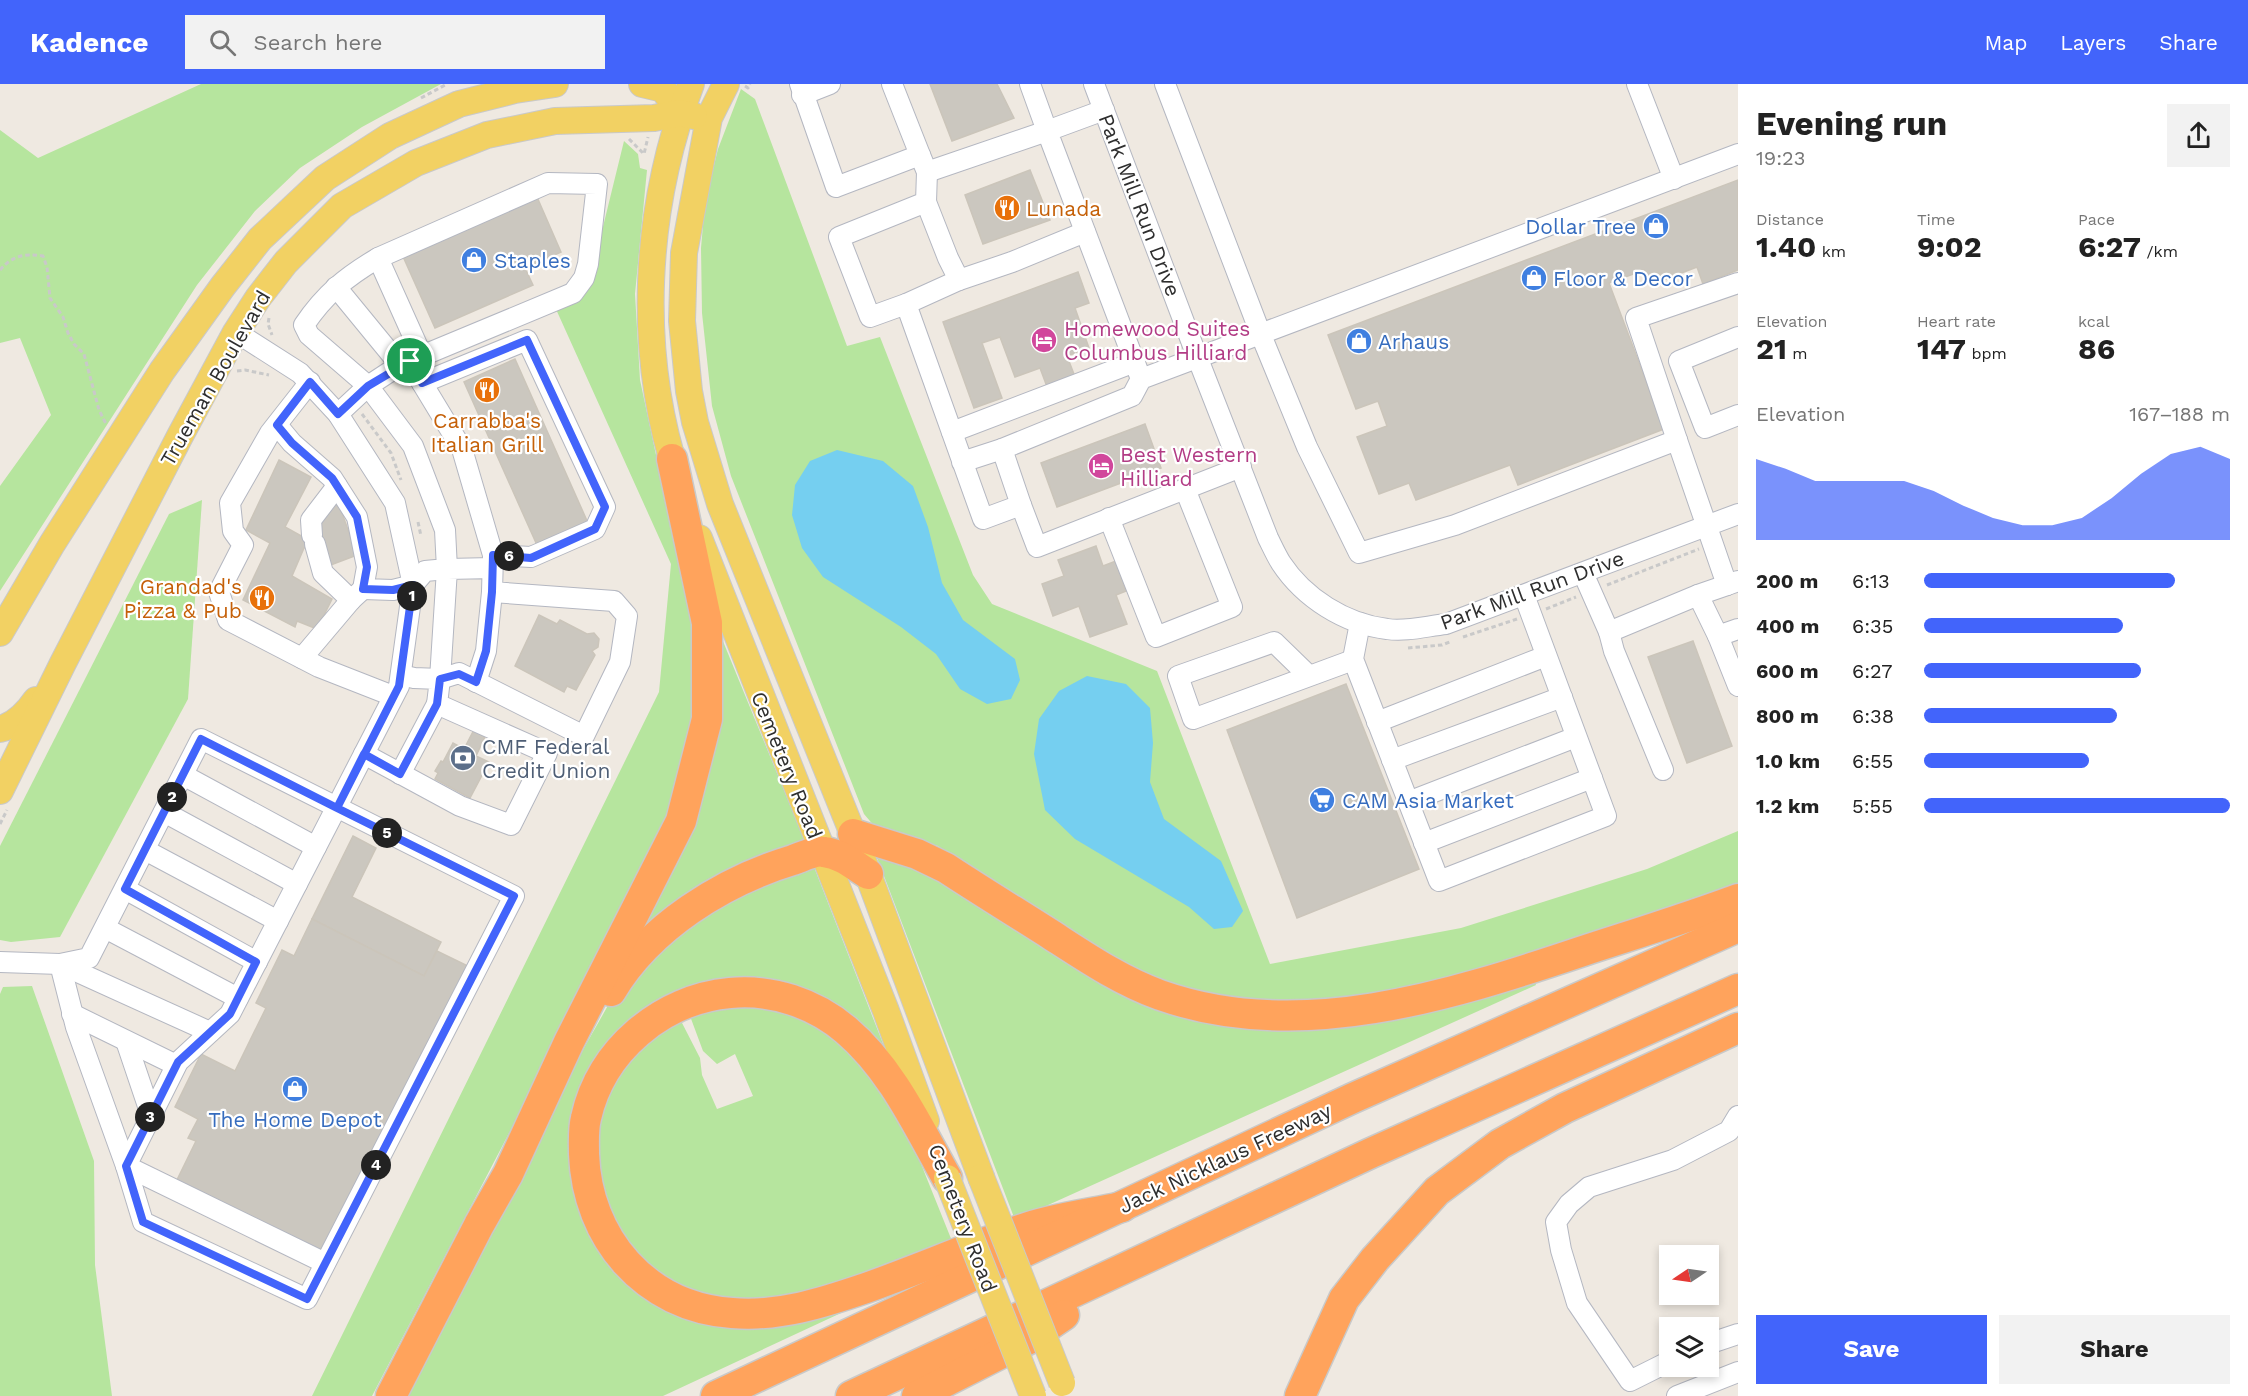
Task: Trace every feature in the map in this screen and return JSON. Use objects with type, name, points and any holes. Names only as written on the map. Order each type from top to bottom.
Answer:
[{"type":"highway","points":[[508,1174],[604,972],[681,821],[707,720],[707,623],[672,459]]},
{"type":"highway","points":[[853,834],[917,854],[946,868],[1114,975],[1159,994],[1212,1010],[1250,1016],[1296,1016],[1357,1011],[1427,997],[1515,974],[1738,899]]},
{"type":"highway","points":[[392,1396],[479,1225],[622,972],[651,940],[698,904],[768,867],[821,851],[844,858],[868,874]]},
{"type":"highway","name":"Jack Nicklaus Freeway","points":[[716,1396],[1353,1098],[1738,927]]},
{"type":"highway","points":[[851,1396],[1371,1153],[1738,990]]},
{"type":"highway","points":[[947,1178],[892,1083],[868,1052],[847,1031],[824,1014],[799,1002],[771,994],[738,992],[705,996],[659,1016],[623,1046],[597,1088],[586,1118],[584,1135],[587,1186],[598,1219],[614,1249],[638,1274],[666,1296],[708,1311],[754,1314],[801,1308],[899,1276],[1026,1228],[1122,1206]]},
{"type":"highway","points":[[1300,1396],[1344,1299],[1375,1259],[1437,1191],[1500,1144],[1565,1108],[1738,1029]]},
{"type":"highway","points":[[917,1396],[1027,1340],[1147,1258]]},
{"type":"main road","points":[[459,104],[476,84]]},
{"type":"main road","name":"Trueman Boulevard","points":[[0,633],[52,544],[162,371],[260,239],[325,178],[390,136],[459,104],[515,90],[555,84]]},
{"type":"main road","points":[[642,84],[663,89],[680,113]]},
{"type":"main road","name":"Cemetery Road","points":[[692,84],[680,113],[656,225],[650,288],[653,363],[661,416],[672,459],[689,513],[886,1011],[947,1178],[1033,1396]]},
{"type":"main road","name":"Cemetery Road","points":[[726,84],[709,118],[684,253],[682,321],[689,391],[706,464],[853,834],[981,1177],[1065,1390]]},
{"type":"main road","name":"Trueman Boulevard","points":[[0,791],[63,663],[236,332],[258,298],[286,262],[342,206],[416,163],[487,135],[555,121],[654,118],[680,113],[709,118]]},
{"type":"main road","points":[[223,286],[224,308],[236,332]]},
{"type":"main road","points":[[0,729],[26,714],[63,663]]},
{"type":"street","points":[[830,84],[801,89],[836,187],[1047,131],[1104,110]]},
{"type":"street","points":[[892,84],[924,164],[926,202],[959,280]]},
{"type":"street","points":[[962,462],[1002,449],[1132,396],[1138,371],[1030,84]]},
{"type":"street","name":"Park Mill Run Drive","points":[[1094,84],[1268,538],[1281,563],[1300,586],[1319,603],[1344,617],[1386,629],[1403,630],[1446,624],[1738,514]]},
{"type":"street","points":[[1165,84],[1306,447],[1359,553],[1455,525],[1677,440]]},
{"type":"street","points":[[1637,84],[1674,179]]},
{"type":"street","points":[[952,432],[1138,371],[1198,359],[1738,154]]},
{"type":"street","points":[[338,414],[368,386],[411,361],[573,293],[584,279],[588,264],[597,184],[548,183],[378,258],[350,275],[336,287],[320,303],[304,325],[309,335],[368,386],[413,446],[446,530],[447,569],[437,704],[400,774]]},
{"type":"street","points":[[926,202],[839,237],[870,317],[1085,232]]},
{"type":"street","points":[[378,258],[411,361],[462,449],[493,561],[486,651],[476,682]]},
{"type":"street","points":[[1609,632],[1732,583],[1706,526],[1636,318],[1738,283]]},
{"type":"street","points":[[336,287],[411,361]]},
{"type":"street","points":[[906,304],[983,519],[1021,505]]},
{"type":"street","points":[[126,1166],[176,1065],[230,1014],[399,686],[413,585],[395,503],[338,414],[300,373],[236,332]]},
{"type":"street","points":[[1738,337],[1679,361],[1705,428],[1738,415]]},
{"type":"street","points":[[337,486],[311,520],[314,539],[323,573],[357,594],[413,585],[425,571],[531,558],[595,529],[605,507],[527,340],[422,383]]},
{"type":"street","points":[[310,382],[270,433],[230,503],[233,531],[243,545],[219,592],[228,620],[302,658],[393,696]]},
{"type":"street","points":[[1663,397],[1688,385]]},
{"type":"street","points":[[277,425],[292,443],[332,478],[357,517],[367,567],[357,594],[302,658]]},
{"type":"street","points":[[1002,449],[1037,547],[1241,467]]},
{"type":"street","points":[[1109,518],[1155,637],[1232,607],[1185,489]]},
{"type":"street","points":[[1583,573],[1609,632],[1614,651],[1663,770]]},
{"type":"street","points":[[401,675],[440,679],[459,674],[584,736],[620,662],[627,616],[614,602],[492,592]]},
{"type":"street","points":[[1360,623],[1353,660],[1439,881],[1606,816],[1524,595]]},
{"type":"street","points":[[1698,595],[1718,636],[1738,686]]},
{"type":"street","points":[[1718,636],[1738,629]]},
{"type":"street","points":[[1309,676],[1274,642],[1178,676],[1193,719],[1353,660]]},
{"type":"street","points":[[1377,722],[1546,656]]},
{"type":"street","points":[[1392,760],[1562,697]]},
{"type":"street","points":[[364,754],[460,806],[512,825],[547,753],[437,704]]},
{"type":"street","points":[[1408,802],[1576,737]]},
{"type":"street","points":[[0,962],[60,964],[89,958],[201,739],[514,896],[307,1299],[143,1222],[126,1166],[72,1014],[60,964]]},
{"type":"street","points":[[183,775],[316,847]]},
{"type":"street","points":[[1425,843],[1592,778]]},
{"type":"street","points":[[164,812],[297,884]]},
{"type":"street","points":[[145,850],[278,921]]},
{"type":"street","points":[[125,889],[256,962]]},
{"type":"street","points":[[105,928],[238,998]]},
{"type":"street","points":[[60,964],[210,1032]]},
{"type":"street","points":[[72,1014],[176,1065]]},
{"type":"street","points":[[126,1041],[151,1115]]},
{"type":"street","points":[[1659,1370],[1636,1389],[1577,1303],[1561,1250],[1556,1222],[1569,1204],[1589,1187],[1672,1160],[1729,1131],[1738,1116]]},
{"type":"street","points":[[126,1166],[325,1263]]},
{"type":"street","points":[[1719,1340],[1738,1334]]},
{"type":"street","points":[[1677,1396],[1738,1372]]},
{"type":"path","points":[[0,270],[17,255],[43,256],[47,267],[50,298],[63,317],[74,344],[84,354],[99,410],[109,427]]},
{"type":"green space","points":[[201,84],[441,84],[362,127],[300,168],[255,211],[197,285],[0,591],[0,486],[51,415],[20,338],[0,343],[0,130],[38,158]]},
{"type":"green space","points":[[741,89],[755,99],[847,346],[880,337],[973,575],[992,604],[1157,671],[1270,964],[1461,928],[1647,869],[1738,831],[1738,887],[1422,989],[1292,1006],[1167,987],[1041,915],[938,846],[875,827],[864,814],[731,476],[712,406],[702,313],[701,248],[705,202],[718,149]]},
{"type":"green space","points":[[624,141],[638,154],[640,168],[647,170],[635,294],[640,380],[659,469],[695,598],[695,734],[653,857],[372,1396],[312,1396],[659,692],[671,564],[555,307],[588,288]]},
{"type":"green space","points":[[202,500],[188,699],[60,937],[11,942],[0,940],[0,846],[169,514]]},
{"type":"green space","points":[[720,634],[806,844],[617,966],[688,815]]},
{"type":"green space","points":[[876,855],[910,862],[1177,1014],[1225,1026],[1271,1030],[1533,976],[1536,985],[1015,1220]]},
{"type":"green space","points":[[814,867],[889,1059],[785,989],[644,1017],[575,1171],[653,1297],[837,1306],[841,1313],[663,1396],[397,1396],[567,1078],[619,986],[692,914]]},
{"type":"green space","points":[[32,986],[94,1161],[95,1265],[112,1396],[0,1396],[0,994],[3,987]]},
{"type":"green space","points":[[740,1002],[810,1018],[846,1046],[875,1080],[917,1154],[954,1246],[784,1300],[712,1303],[639,1264],[612,1225],[595,1174],[601,1101],[635,1048],[681,1021],[700,1058],[702,1075],[717,1109],[753,1096],[735,1054],[717,1064],[703,1051],[690,1016]]},
{"type":"water","points":[[837,450],[883,461],[913,486],[928,527],[942,583],[963,620],[1015,659],[1020,680],[1011,699],[987,704],[960,689],[936,654],[901,627],[823,577],[802,548],[792,515],[795,485],[810,461]]},
{"type":"water","points":[[1087,676],[1126,684],[1150,708],[1153,743],[1150,782],[1164,819],[1221,861],[1243,911],[1232,927],[1214,929],[1189,907],[1075,839],[1045,810],[1034,754],[1039,719],[1059,691]]},
{"type":"building","points":[[930,84],[997,84],[1014,118],[952,141]]},
{"type":"building","name":"Lunada","points":[[1030,170],[1050,220],[983,244],[965,195]]},
{"type":"building","points":[[1738,180],[1738,270],[1703,284],[1697,267],[1650,285],[1644,270],[1609,283],[1664,429],[1518,485],[1510,465],[1416,500],[1409,483],[1379,494],[1357,437],[1387,426],[1378,401],[1356,409],[1328,335]]},
{"type":"building","name":"Staples","points":[[537,197],[561,252],[525,268],[533,285],[435,328],[401,252]]},
{"type":"building","name":"Homewood Suites Columbus Hilliard","points":[[1078,272],[1089,303],[1075,308],[1089,348],[1067,356],[1077,382],[1049,392],[1040,368],[1015,377],[1000,337],[982,343],[1002,398],[974,408],[943,322]]},
{"type":"building","points":[[515,359],[588,523],[537,545],[464,382]]},
{"type":"building","name":"Best Western Hilliard","points":[[1145,424],[1161,468],[1057,507],[1041,463]]},
{"type":"building","points":[[279,460],[311,477],[285,527],[303,537],[338,502],[357,555],[328,566],[320,542],[304,548],[292,576],[332,599],[317,629],[297,621],[295,627],[243,600],[270,543],[246,530]]},
{"type":"building","points":[[1096,546],[1103,566],[1116,561],[1126,591],[1116,595],[1127,624],[1090,637],[1079,606],[1053,616],[1042,584],[1064,576],[1058,560]]},
{"type":"building","points":[[539,615],[557,624],[560,620],[587,634],[594,633],[599,639],[598,647],[592,651],[595,655],[576,690],[567,686],[564,692],[515,666]]},
{"type":"building","points":[[1693,641],[1732,746],[1687,763],[1648,657]]},
{"type":"building","name":"CAM Asia Market","points":[[1346,684],[1419,869],[1297,918],[1227,730]]},
{"type":"building","name":"CMF Federal Credit Union","points":[[478,722],[489,728],[476,756],[489,762],[470,798],[435,779],[438,773],[435,771],[441,761],[443,762],[453,743],[464,749]]},
{"type":"building","points":[[353,836],[376,848],[352,897],[441,942],[424,976],[312,919]]},
{"type":"building","name":"The Home Depot","points":[[312,919],[424,976],[437,951],[468,966],[322,1257],[176,1182],[196,1141],[188,1138],[198,1119],[175,1107],[201,1054],[235,1071],[266,1008],[256,1003],[282,950],[294,956]]},
{"type":"place","name":"Lunada","points":[[1007,208]]},
{"type":"place","name":"Dollar Tree","points":[[1656,226]]},
{"type":"place","name":"Staples","points":[[474,260]]},
{"type":"place","name":"Floor & Decor","points":[[1534,278]]},
{"type":"place","name":"Homewood Suites Columbus Hilliard","points":[[1044,340]]},
{"type":"place","name":"Arhaus","points":[[1359,341]]},
{"type":"place","name":"Carrabba's Italian Grill","points":[[487,390]]},
{"type":"place","name":"Best Western Hilliard","points":[[1101,466]]},
{"type":"place","name":"Grandad's Pizza & Pub","points":[[262,598]]},
{"type":"place","name":"CMF Federal Credit Union","points":[[463,758]]},
{"type":"place","name":"CAM Asia Market","points":[[1322,800]]},
{"type":"place","name":"The Home Depot","points":[[295,1089]]},
{"type":"route","points":[[410,361],[368,386],[338,414],[310,382],[277,425],[292,443],[332,478],[357,517],[367,567],[363,589],[393,590],[413,585],[399,686],[346,788],[337,808],[201,739],[125,889],[256,962],[230,1014],[178,1062],[126,1166],[143,1222],[307,1299],[514,896],[337,808],[364,754],[400,774],[437,704],[440,679],[459,674],[476,682],[486,651],[493,555],[531,558],[595,529],[605,507],[527,340],[422,383],[410,361]]}]
